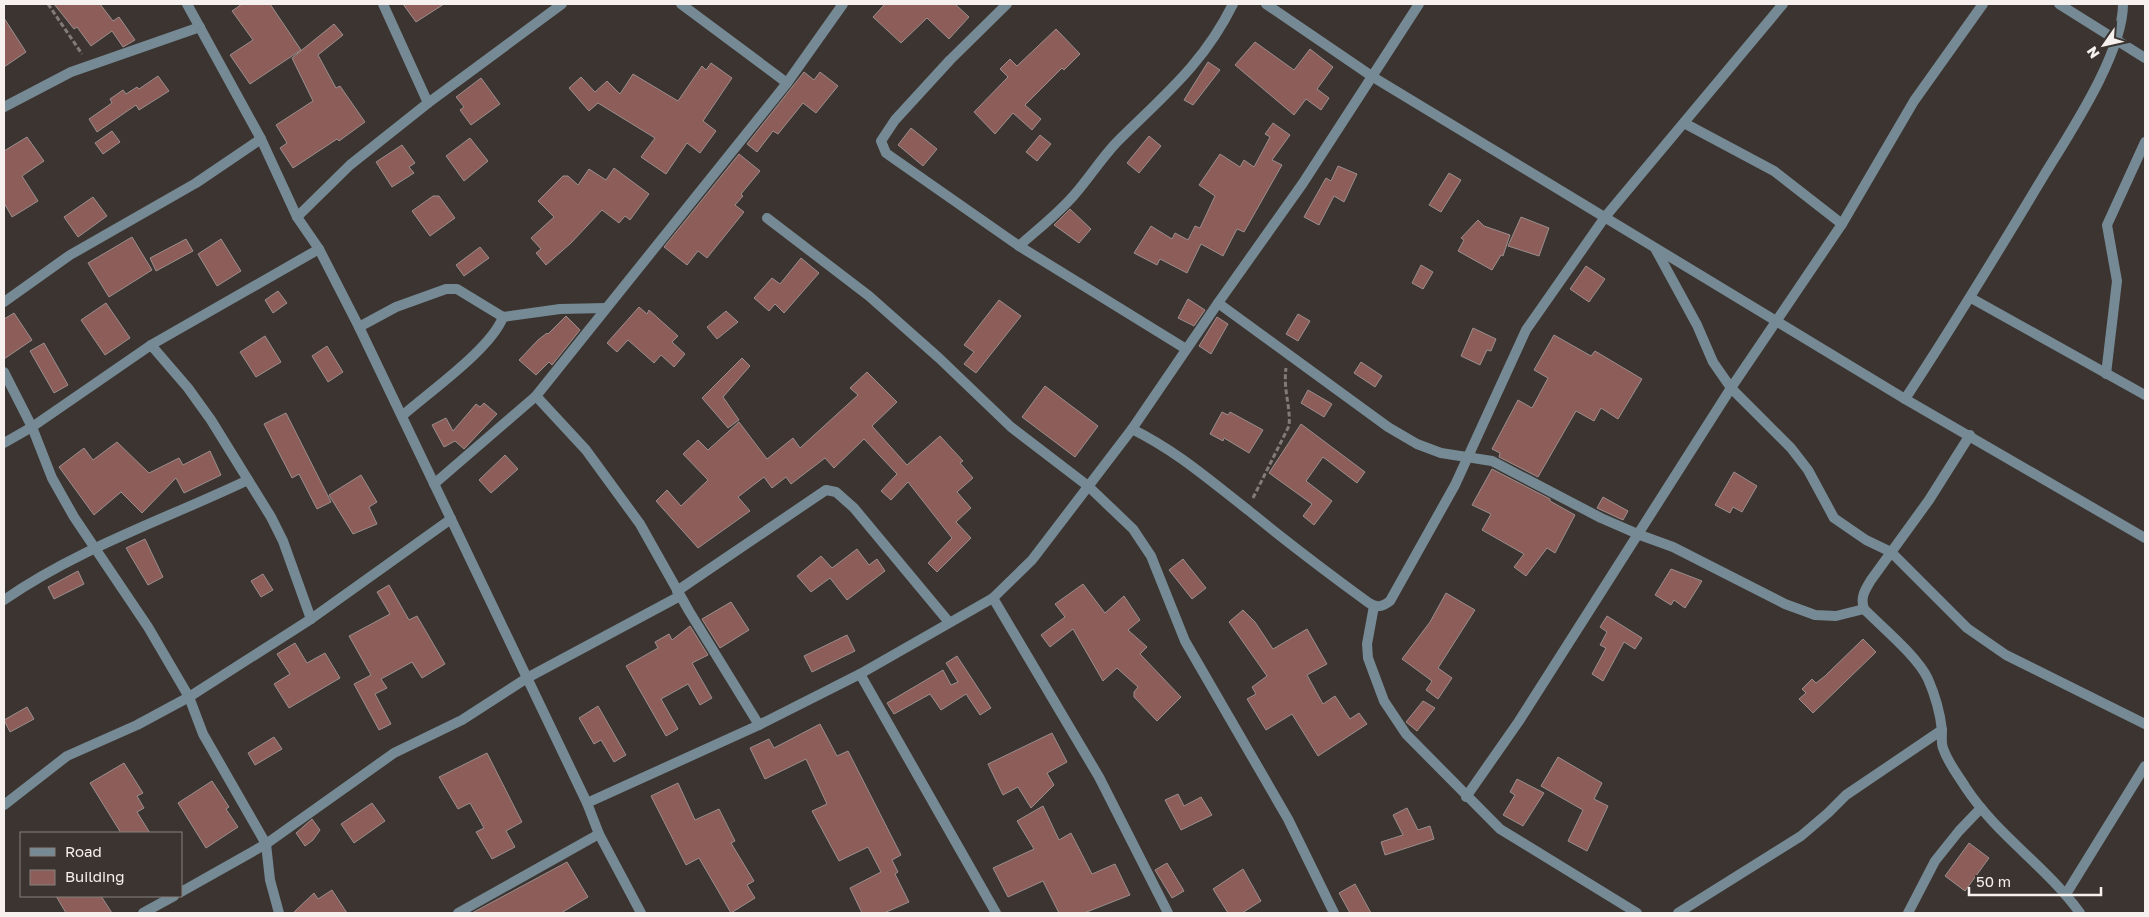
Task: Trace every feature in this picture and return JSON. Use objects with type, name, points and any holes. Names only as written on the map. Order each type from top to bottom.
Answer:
[{"type":"street","points":[[187,4],[261,139],[297,218],[319,249],[359,327],[587,803],[599,834],[641,913]]},
{"type":"street","points":[[383,4],[428,103]]},
{"type":"street","points":[[297,218],[350,165],[428,103],[562,4]]},
{"type":"street","points":[[681,4],[787,83]]},
{"type":"street","points":[[434,484],[536,396],[787,83],[843,4]]},
{"type":"street","points":[[1007,4],[950,60],[895,120],[881,141],[881,146],[893,158],[1019,246],[1186,349]]},
{"type":"street","points":[[1019,246],[1074,196],[1115,145],[1163,99],[1218,33],[1232,4]]},
{"type":"street","points":[[1266,4],[1373,77],[1655,248],[1778,320],[1905,399],[2145,538]]},
{"type":"street","points":[[587,803],[759,725],[860,674],[993,598],[1032,560],[1132,429],[1218,302],[1303,183],[1419,4]]},
{"type":"street","points":[[1132,429],[1165,446],[1204,474],[1246,509],[1374,606],[1384,605],[1390,601],[1451,492],[1526,330],[1605,217],[1783,4]]},
{"type":"street","points":[[1466,797],[1520,721],[1609,578],[1640,535],[1731,388],[1842,224],[1914,101],[1983,4]]},
{"type":"street","points":[[2059,4],[2145,58]]},
{"type":"street","points":[[1905,399],[1971,298],[2092,95],[2116,40],[2123,15],[2123,4]]},
{"type":"street","points":[[4,107],[71,72],[200,27]]},
{"type":"street","points":[[1684,123],[1774,171],[1842,224]]},
{"type":"street","points":[[4,302],[70,255],[196,183],[261,139]]},
{"type":"street","points":[[2106,374],[2117,280],[2107,224],[2145,142]]},
{"type":"street","points":[[767,218],[869,296],[939,358],[1011,427],[1088,486],[1133,530],[1151,556],[1185,641],[1288,819],[1334,913]]},
{"type":"street","points":[[1655,248],[1697,325],[1713,362],[1731,388],[1791,448],[1808,470],[1834,518],[1866,540],[1891,552],[1967,628],[2006,654],[2145,724]]},
{"type":"street","points":[[4,443],[32,427],[152,345],[319,249]]},
{"type":"street","points":[[359,327],[396,307],[446,289],[457,289],[504,317],[560,309],[606,308]]},
{"type":"street","points":[[1971,298],[2145,396]]},
{"type":"street","points":[[1218,302],[1287,356],[1388,427],[1410,440],[1441,452],[1492,461],[1640,535],[1673,546],[1785,604],[1815,615],[1836,616],[1864,609]]},
{"type":"street","points":[[402,416],[466,363],[499,328],[504,317]]},
{"type":"street","points":[[152,345],[188,388],[211,420],[248,480],[283,541],[311,619]]},
{"type":"street","points":[[4,372],[32,427],[52,478],[94,548],[148,627],[189,697],[206,740],[266,844],[270,880],[279,913]]},
{"type":"street","points":[[536,396],[586,450],[640,524],[679,593],[759,725]]},
{"type":"street","points":[[1970,435],[1929,500],[1863,594],[1862,604],[1864,609],[1917,662],[1927,677],[1938,704],[1942,730],[1942,746],[1948,759],[1981,808],[2066,894],[2080,913]]},
{"type":"street","points":[[4,600],[38,576],[94,548],[248,480]]},
{"type":"street","points":[[182,891],[266,844],[394,753],[462,720],[527,678],[679,593],[826,490],[836,492],[854,508],[948,622]]},
{"type":"street","points":[[4,805],[67,756],[137,724],[189,697],[311,619],[451,519]]},
{"type":"street","points":[[993,598],[1100,777],[1168,913]]},
{"type":"street","points":[[1374,606],[1367,644],[1368,658],[1384,701],[1406,734],[1466,797],[1500,829],[1637,913]]},
{"type":"street","points":[[860,674],[996,913]]},
{"type":"street","points":[[1678,913],[1801,836],[1846,795],[1942,730]]},
{"type":"street","points":[[2066,894],[2145,766]]},
{"type":"street","points":[[1908,913],[1935,861],[1958,831],[1981,808]]},
{"type":"street","points":[[458,913],[599,834]]},
{"type":"street","points":[[143,913],[172,897]]},
{"type":"path","points":[[48,4],[77,45],[89,66]]},
{"type":"path","points":[[1246,509],[1280,448],[1289,426],[1290,418],[1284,390],[1287,356]]},
{"type":"building","points":[[54,4],[100,4],[113,21],[119,17],[135,40],[123,47],[112,31],[91,46],[77,27],[74,29]]},
{"type":"building","points":[[242,4],[270,4],[301,50],[250,84],[230,55],[253,40],[232,11]]},
{"type":"building","points":[[403,4],[444,4],[416,22]]},
{"type":"building","points":[[885,4],[955,4],[969,17],[949,39],[927,18],[901,43],[873,17]]},
{"type":"building","points":[[4,18],[26,52],[4,67]]},
{"type":"building","points":[[334,24],[343,35],[318,55],[336,88],[340,86],[365,122],[339,141],[337,139],[293,168],[280,148],[287,143],[276,125],[313,101],[292,58]]},
{"type":"building","points":[[1056,29],[1080,54],[1064,70],[1062,68],[1025,105],[1041,119],[1032,130],[1013,113],[995,134],[974,112],[1008,77],[1000,69],[1010,59],[1017,66]]},
{"type":"building","points":[[1255,42],[1294,70],[1310,49],[1333,67],[1317,89],[1329,98],[1321,110],[1306,99],[1294,115],[1235,65]]},
{"type":"building","points":[[1208,62],[1220,70],[1193,105],[1184,100]]},
{"type":"building","points":[[711,63],[732,78],[703,121],[716,131],[700,153],[687,143],[666,174],[641,157],[655,138],[598,103],[589,111],[569,88],[581,77],[595,92],[607,81],[620,94],[633,74],[678,101],[702,66],[706,70]]},
{"type":"building","points":[[804,72],[814,80],[820,72],[838,86],[816,113],[803,103],[778,134],[773,131],[757,152],[747,144]]},
{"type":"building","points":[[158,76],[169,91],[139,110],[136,105],[97,132],[89,119],[112,103],[110,99],[123,90],[126,94],[137,87],[139,89]]},
{"type":"building","points":[[481,78],[500,104],[471,125],[460,110],[464,107],[456,97]]},
{"type":"building","points":[[1273,123],[1290,135],[1272,160],[1282,165],[1244,232],[1237,229],[1223,256],[1201,244],[1187,273],[1160,259],[1157,265],[1134,253],[1151,226],[1172,239],[1175,233],[1188,240],[1195,226],[1200,228],[1215,196],[1199,185],[1220,154],[1240,167],[1244,160],[1254,167],[1270,137],[1265,134]]},
{"type":"building","points":[[911,128],[937,149],[923,166],[898,145]]},
{"type":"building","points":[[112,131],[120,142],[103,154],[95,143]]},
{"type":"building","points":[[1040,135],[1051,144],[1037,161],[1026,152]]},
{"type":"building","points":[[1149,136],[1161,146],[1139,173],[1127,163]]},
{"type":"building","points":[[27,137],[44,161],[22,176],[38,201],[12,217],[4,203],[4,151]]},
{"type":"building","points":[[470,138],[488,161],[464,181],[446,156]]},
{"type":"building","points":[[402,145],[415,163],[409,167],[414,173],[392,187],[376,162]]},
{"type":"building","points":[[739,154],[760,171],[741,194],[743,196],[735,205],[744,212],[707,258],[698,251],[687,265],[664,247]]},
{"type":"building","points":[[1338,166],[1357,174],[1344,202],[1334,196],[1319,225],[1304,217],[1326,178],[1331,181]]},
{"type":"building","points":[[614,168],[649,194],[630,220],[625,216],[619,223],[602,210],[571,243],[546,265],[536,253],[541,249],[531,238],[554,217],[538,201],[563,176],[568,176],[578,185],[589,169],[606,180]]},
{"type":"building","points":[[1449,173],[1461,180],[1441,212],[1429,205]]},
{"type":"building","points":[[433,196],[439,196],[455,218],[430,236],[412,211]]},
{"type":"building","points":[[93,197],[107,216],[78,237],[64,217]]},
{"type":"building","points":[[1070,209],[1091,229],[1079,243],[1054,225]]},
{"type":"building","points":[[1521,217],[1549,228],[1539,256],[1508,246]]},
{"type":"building","points":[[1478,220],[1484,226],[1510,235],[1503,256],[1501,255],[1492,270],[1458,251],[1464,240],[1461,238]]},
{"type":"building","points":[[132,237],[152,270],[109,297],[88,263]]},
{"type":"building","points":[[186,239],[193,251],[156,271],[150,258]]},
{"type":"building","points":[[221,239],[241,271],[217,286],[198,254]]},
{"type":"building","points":[[480,247],[489,258],[464,276],[456,265]]},
{"type":"building","points":[[801,258],[819,273],[784,313],[775,304],[769,311],[754,298],[772,278],[780,284]]},
{"type":"building","points":[[1421,265],[1433,272],[1423,289],[1412,283]]},
{"type":"building","points":[[1586,266],[1605,279],[1589,302],[1570,289]]},
{"type":"building","points":[[278,291],[287,303],[273,313],[265,300]]},
{"type":"building","points":[[1188,299],[1205,310],[1194,326],[1178,318]]},
{"type":"building","points":[[999,300],[1021,316],[976,373],[964,364],[974,352],[964,345]]},
{"type":"building","points":[[106,303],[130,338],[105,355],[81,320]]},
{"type":"building","points":[[639,307],[647,314],[649,310],[678,336],[672,342],[685,354],[674,367],[661,355],[654,363],[628,340],[617,352],[607,343]]},
{"type":"building","points":[[726,311],[738,322],[717,339],[707,327]]},
{"type":"building","points":[[14,313],[32,340],[4,359],[4,319]]},
{"type":"building","points":[[1298,314],[1310,321],[1298,341],[1286,334]]},
{"type":"building","points":[[566,316],[580,330],[552,365],[549,362],[536,375],[519,360],[538,340],[548,334]]},
{"type":"building","points":[[1217,317],[1228,324],[1211,354],[1199,346]]},
{"type":"building","points":[[1473,328],[1496,339],[1491,351],[1487,350],[1480,365],[1461,356]]},
{"type":"building","points":[[1554,335],[1591,356],[1595,351],[1642,379],[1618,419],[1601,408],[1594,421],[1576,411],[1538,477],[1499,457],[1500,453],[1492,449],[1518,400],[1532,408],[1548,378],[1534,370]]},
{"type":"building","points":[[265,336],[281,362],[256,377],[240,352]]},
{"type":"building","points":[[44,343],[68,385],[54,393],[30,351]]},
{"type":"building","points":[[327,346],[343,372],[328,382],[312,356]]},
{"type":"building","points":[[742,358],[750,366],[723,397],[739,420],[728,428],[702,398]]},
{"type":"building","points":[[1361,362],[1382,376],[1375,387],[1354,373]]},
{"type":"building","points":[[867,372],[897,402],[872,426],[907,465],[940,436],[963,461],[960,463],[973,478],[957,492],[971,508],[956,522],[971,538],[937,572],[928,563],[952,538],[908,482],[891,500],[881,491],[897,474],[864,439],[834,468],[825,458],[791,484],[786,477],[772,488],[764,477],[738,497],[750,511],[698,548],[656,501],[667,490],[681,506],[708,480],[683,454],[698,440],[708,450],[739,422],[767,459],[793,438],[800,448],[858,395],[850,388]]},
{"type":"building","points":[[1045,386],[1098,426],[1075,457],[1022,417]]},
{"type":"building","points":[[1308,390],[1332,404],[1324,417],[1301,403]]},
{"type":"building","points":[[484,403],[497,414],[464,449],[455,441],[444,447],[432,425],[446,418],[453,431],[476,404],[480,407]]},
{"type":"building","points":[[1222,412],[1228,415],[1230,412],[1263,430],[1249,453],[1224,438],[1223,441],[1210,434]]},
{"type":"building","points":[[286,413],[331,502],[317,509],[299,474],[292,478],[264,424]]},
{"type":"building","points":[[1301,424],[1365,472],[1357,483],[1323,457],[1306,481],[1332,501],[1314,525],[1303,516],[1312,504],[1269,473]]},
{"type":"building","points":[[117,442],[149,473],[179,458],[183,465],[210,451],[221,475],[184,493],[176,478],[142,513],[121,492],[94,515],[59,467],[84,448],[93,460]]},
{"type":"building","points":[[505,455],[518,469],[491,493],[479,480]]},
{"type":"building","points":[[1492,469],[1550,499],[1550,501],[1575,515],[1555,553],[1547,548],[1526,576],[1514,567],[1524,554],[1482,530],[1491,514],[1472,505]]},
{"type":"building","points":[[1734,472],[1757,486],[1742,512],[1733,507],[1730,513],[1715,505]]},
{"type":"building","points":[[361,475],[377,502],[369,507],[377,524],[353,534],[329,495]]},
{"type":"building","points":[[1603,497],[1628,511],[1623,520],[1597,508]]},
{"type":"building","points":[[145,539],[163,577],[148,585],[126,548]]},
{"type":"building","points":[[857,549],[869,565],[877,559],[885,571],[847,600],[830,578],[811,592],[797,576],[821,556],[832,568]]},
{"type":"building","points":[[1183,559],[1206,588],[1192,599],[1169,570]]},
{"type":"building","points":[[1671,569],[1702,581],[1685,608],[1674,600],[1671,605],[1655,595]]},
{"type":"building","points":[[78,571],[84,584],[54,599],[48,587]]},
{"type":"building","points":[[263,574],[273,590],[261,597],[251,581]]},
{"type":"building","points":[[1083,584],[1105,613],[1124,596],[1140,620],[1128,630],[1147,647],[1140,654],[1181,697],[1157,721],[1134,697],[1134,692],[1138,687],[1117,668],[1103,681],[1073,629],[1050,647],[1041,635],[1065,617],[1055,604]]},
{"type":"building","points":[[389,585],[409,620],[417,616],[445,664],[422,678],[412,662],[381,679],[387,688],[375,694],[391,724],[379,730],[354,684],[371,675],[349,636],[390,614],[377,592]]},
{"type":"building","points":[[1446,593],[1475,610],[1438,668],[1452,678],[1438,699],[1426,690],[1432,681],[1402,659],[1430,622]]},
{"type":"building","points":[[731,602],[749,630],[720,648],[702,619]]},
{"type":"building","points":[[1243,610],[1255,622],[1273,649],[1307,629],[1327,664],[1307,675],[1323,704],[1335,696],[1350,719],[1359,713],[1367,724],[1318,756],[1292,714],[1266,730],[1247,699],[1256,694],[1252,687],[1267,676],[1229,622]]},
{"type":"building","points":[[1607,616],[1642,638],[1635,649],[1624,642],[1603,681],[1592,674],[1606,648],[1600,645],[1607,632],[1600,627]]},
{"type":"building","points":[[690,626],[708,655],[692,663],[712,698],[700,705],[688,684],[661,699],[678,729],[666,736],[626,666],[658,648],[655,642],[669,634],[672,640]]},
{"type":"building","points":[[847,635],[855,651],[812,672],[804,656]]},
{"type":"building","points":[[1863,639],[1876,652],[1813,713],[1799,699],[1806,693],[1802,689],[1812,679],[1816,683],[1825,676]]},
{"type":"building","points":[[295,643],[307,663],[325,653],[340,678],[289,708],[274,684],[290,674],[277,654]]},
{"type":"building","points":[[957,656],[991,708],[980,715],[966,694],[941,710],[930,694],[894,714],[887,703],[943,670],[951,685],[958,682],[946,663]]},
{"type":"building","points":[[1423,701],[1435,708],[1417,731],[1406,722]]},
{"type":"building","points":[[598,706],[626,755],[614,762],[601,740],[594,744],[579,718]]},
{"type":"building","points":[[27,707],[34,719],[10,732],[4,720]]},
{"type":"building","points":[[820,724],[837,756],[848,751],[901,855],[892,860],[898,872],[895,874],[909,902],[884,913],[862,913],[850,888],[881,872],[868,847],[839,861],[812,811],[827,804],[806,759],[765,779],[750,748],[769,739],[774,748]]},
{"type":"building","points":[[1052,733],[1067,762],[1047,773],[1054,785],[1031,808],[1018,787],[1003,795],[988,764]]},
{"type":"building","points":[[274,737],[282,749],[255,765],[248,753]]},
{"type":"building","points":[[487,753],[522,822],[506,831],[515,847],[492,859],[476,832],[484,828],[470,803],[458,809],[439,777]]},
{"type":"building","points":[[1558,757],[1602,783],[1594,799],[1608,806],[1587,851],[1568,841],[1583,810],[1541,786]]},
{"type":"building","points":[[124,763],[143,793],[137,796],[144,808],[137,812],[149,832],[120,832],[90,783]]},
{"type":"building","points":[[1517,779],[1544,793],[1523,826],[1503,815],[1515,795],[1510,792]]},
{"type":"building","points":[[212,781],[229,807],[226,809],[238,827],[206,848],[178,803]]},
{"type":"building","points":[[678,783],[695,820],[719,809],[735,841],[731,843],[754,881],[747,885],[755,898],[731,913],[699,858],[686,865],[651,796]]},
{"type":"building","points":[[1178,794],[1184,806],[1201,797],[1212,815],[1181,830],[1165,800]]},
{"type":"building","points":[[372,803],[385,821],[354,843],[341,824]]},
{"type":"building","points":[[1043,806],[1059,840],[1071,833],[1092,874],[1115,864],[1130,895],[1084,913],[1059,913],[1043,881],[1008,897],[993,868],[1034,849],[1017,821]]},
{"type":"building","points":[[1407,808],[1418,830],[1430,826],[1434,839],[1385,855],[1381,842],[1403,835],[1393,815]]},
{"type":"building","points":[[312,819],[320,830],[313,840],[305,846],[296,833]]},
{"type":"building","points":[[1969,843],[1989,858],[1965,891],[1945,876]]},
{"type":"building","points":[[567,862],[588,897],[561,913],[472,913]]},
{"type":"building","points":[[1167,863],[1184,891],[1172,898],[1155,870]]},
{"type":"building","points":[[1243,869],[1261,901],[1242,913],[1228,913],[1213,889]]},
{"type":"building","points":[[1355,884],[1371,913],[1350,913],[1339,893]]},
{"type":"building","points":[[332,890],[347,913],[293,913],[314,893],[318,899]]},
{"type":"building","points":[[57,897],[102,897],[112,913],[66,913]]}]
